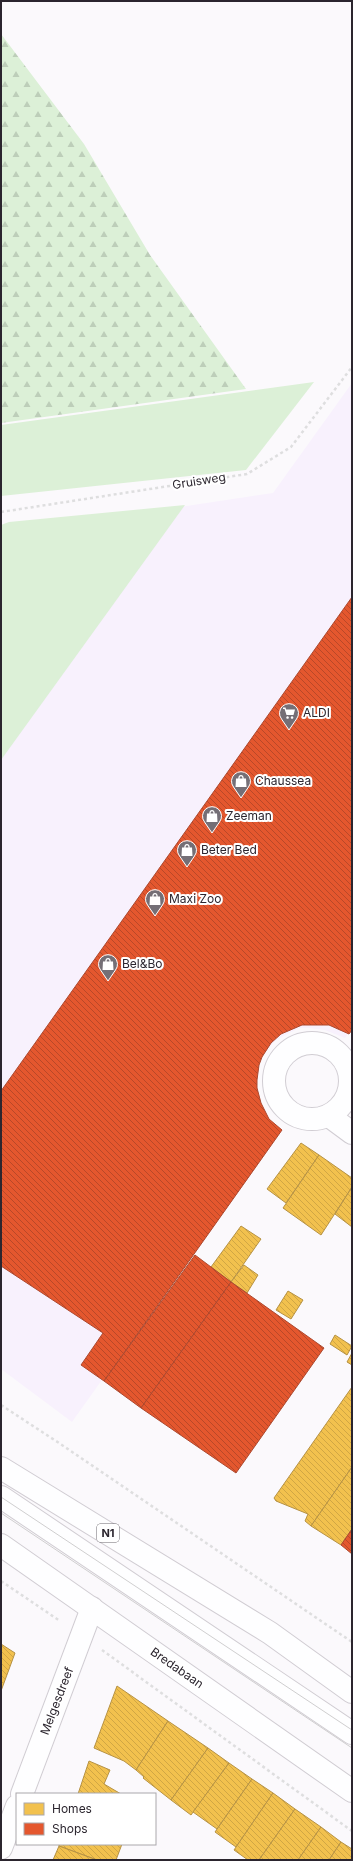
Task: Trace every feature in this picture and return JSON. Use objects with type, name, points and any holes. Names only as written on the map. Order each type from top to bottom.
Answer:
[{"type":"main road","points":[[328,1116],[352,1133]]},
{"type":"main road","name":"N1","points":[[1,1468],[270,1633],[352,1692]]},
{"type":"main road","points":[[1,1497],[352,1733]]},
{"type":"main road","points":[[1,1512],[352,1746]]},
{"type":"main road","name":"Bredabaan","points":[[1,1545],[352,1791]]},
{"type":"main road","name":"Melgesdreef","points":[[22,1793],[92,1608]]},
{"type":"main road","points":[[1,1848],[16,1809]]},
{"type":"path","name":"Gruisweg","points":[[1,512],[247,474],[291,447],[352,367]]},
{"type":"path","points":[[1,1405],[352,1642]]},
{"type":"path","points":[[1,1581],[82,1636],[352,1831]]},
{"type":"shaded area","points":[[352,383],[352,1028],[345,1038],[325,1030],[299,1028],[276,1040],[264,1053],[257,1068],[253,1088],[276,1135],[72,1422],[1,1369],[1,735],[160,510],[273,493]]},
{"type":"green space","points":[[1,34],[84,144],[150,255],[246,389],[1,423]]},
{"type":"green space","points":[[314,382],[246,470],[1,496],[1,425]]},
{"type":"green space","points":[[185,505],[1,760],[1,525],[9,522]]},
{"type":"building: Homes","points":[[301,1143],[319,1155],[286,1203],[267,1189]]},
{"type":"building: Homes","points":[[319,1155],[352,1178],[352,1187],[321,1235],[283,1208]]},
{"type":"building: Homes","points":[[352,1187],[352,1227],[335,1214]]},
{"type":"building: Homes","points":[[241,1226],[261,1239],[231,1282],[211,1267]]},
{"type":"building: Homes","points":[[244,1265],[258,1275],[247,1293],[231,1282]]},
{"type":"building: Homes","points":[[288,1291],[303,1300],[291,1319],[276,1310]]},
{"type":"building: Homes","points":[[335,1335],[352,1346],[347,1355],[330,1344]]},
{"type":"building: Homes","points":[[352,1353],[352,1365],[347,1362]]},
{"type":"building: Homes","points":[[352,1387],[352,1467],[311,1526],[305,1521],[308,1514],[276,1501],[274,1498]]},
{"type":"building: Homes","points":[[352,1467],[352,1529],[341,1545],[311,1526]]},
{"type":"building: Homes","points":[[1,1644],[15,1653],[1,1691]]},
{"type":"building: Homes","points":[[117,1686],[168,1721],[136,1770],[124,1761],[94,1748]]},
{"type":"building: Homes","points":[[168,1721],[208,1748],[171,1800],[143,1778],[144,1777],[136,1770]]},
{"type":"building: Homes","points":[[208,1748],[229,1763],[191,1815],[171,1800]]},
{"type":"building: Homes","points":[[89,1761],[110,1770],[104,1784],[119,1793],[78,1793]]},
{"type":"building: Homes","points":[[229,1763],[252,1779],[217,1829],[193,1812]]},
{"type":"building: Homes","points":[[252,1779],[273,1793],[236,1847],[215,1832]]},
{"type":"building: Homes","points":[[273,1793],[295,1809],[259,1860],[248,1860],[234,1850]]},
{"type":"building: Homes","points":[[295,1809],[321,1827],[298,1860],[259,1860]]},
{"type":"building: Homes","points":[[321,1827],[341,1842],[329,1860],[298,1860]]},
{"type":"building: Homes","points":[[341,1842],[352,1849],[352,1860],[329,1860]]},
{"type":"building: Homes","points":[[122,1845],[116,1860],[97,1860],[59,1846]]},
{"type":"building: Homes","points":[[59,1846],[97,1860],[53,1860]]},
{"type":"building: Shops","points":[[352,597],[352,1030],[349,1034],[329,1025],[302,1025],[281,1034],[271,1043],[259,1065],[257,1088],[261,1103],[269,1119],[282,1130],[104,1381],[81,1365],[103,1333],[1,1266],[1,1091]]},
{"type":"building: Shops","points":[[195,1255],[231,1282],[141,1408],[104,1381]]},
{"type":"building: Shops","points":[[231,1282],[324,1348],[236,1473],[141,1408]]},
{"type":"building: Shops","points":[[352,1529],[352,1554],[341,1545]]},
{"type":"tram line","points":[[1,1497],[352,1730]]},
{"type":"tram line","points":[[1,1513],[352,1748]]},
{"type":"place","name":"ALDI","points":[[289,730]]},
{"type":"place","name":"Chaussea","points":[[241,798]]},
{"type":"place","name":"Zeeman","points":[[212,833]]},
{"type":"place","name":"Beter Bed","points":[[187,867]]},
{"type":"place","name":"Maxi Zoo","points":[[155,916]]},
{"type":"place","name":"Bel&Bo","points":[[108,981]]}]
